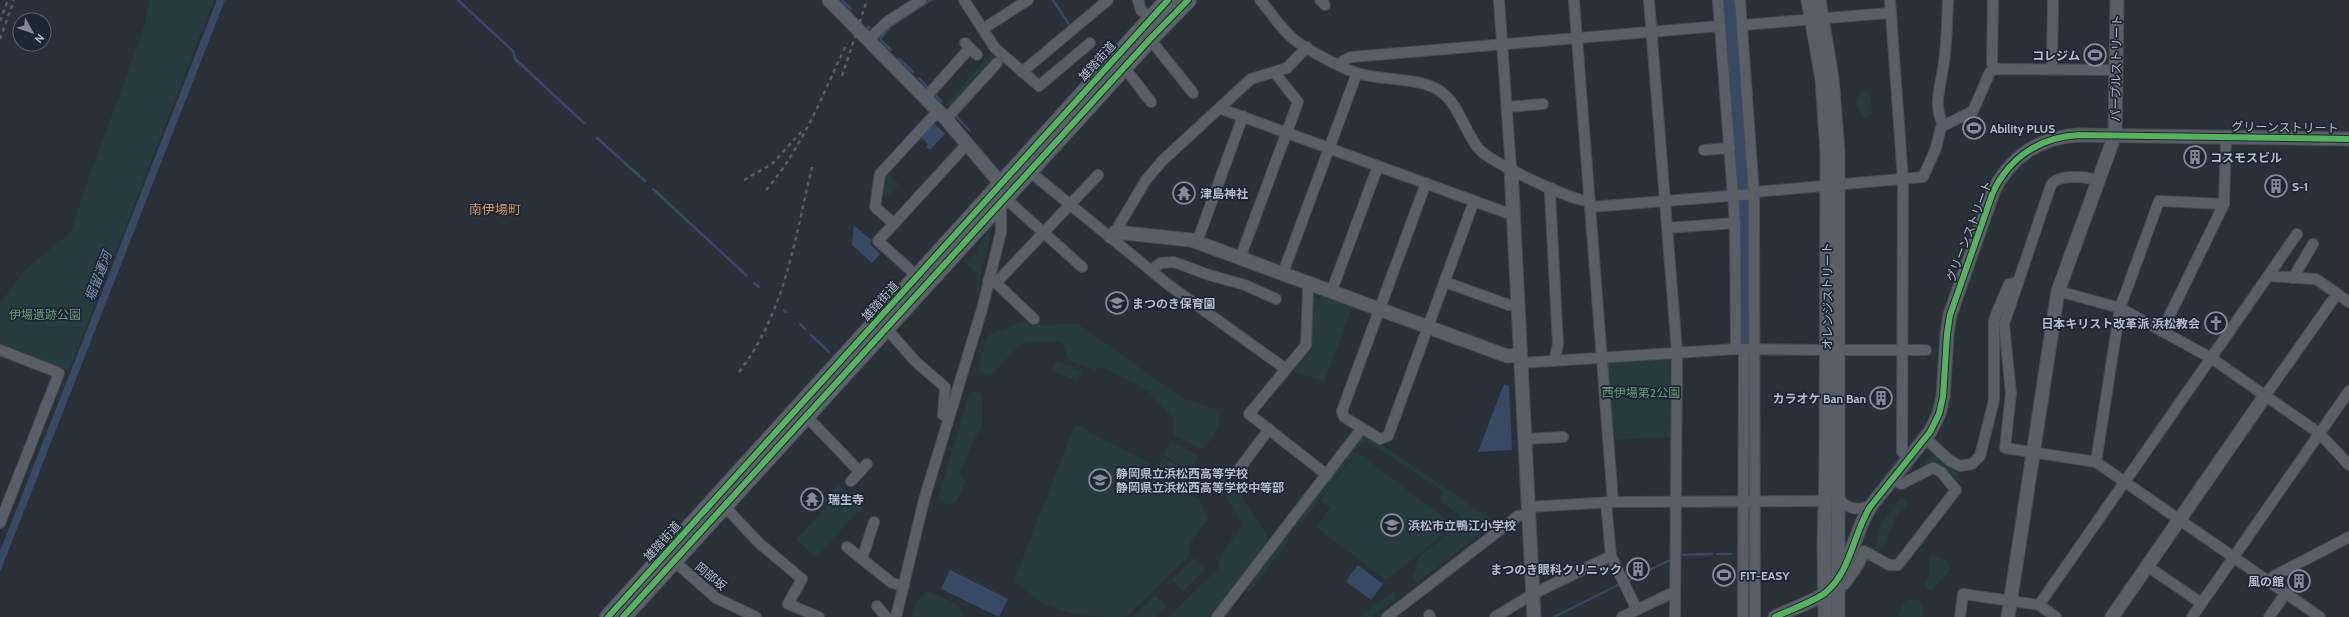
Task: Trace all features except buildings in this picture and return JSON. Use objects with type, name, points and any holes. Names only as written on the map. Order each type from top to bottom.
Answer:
[{"type":"main road","name":"雄踏街道","points":[[623,617],[886,328],[1002,195],[1150,19],[1168,0]]},
{"type":"main road","name":"雄踏街道","points":[[608,617],[917,276],[1029,171],[1150,39],[1188,0]]},
{"type":"street","points":[[829,0],[942,115],[967,144],[1002,195],[1082,267]]},
{"type":"street","points":[[868,40],[887,22],[921,0]]},
{"type":"street","points":[[964,0],[995,48],[1039,86],[1090,43]]},
{"type":"street","points":[[983,29],[1028,0]]},
{"type":"street","points":[[1022,72],[1108,0]]},
{"type":"street","points":[[1138,0],[1141,10],[1150,19]]},
{"type":"street","points":[[1260,0],[1290,35],[1307,47],[1340,65],[1357,73],[1424,85],[1438,90],[1453,105],[1479,150],[1493,161],[1590,204],[1665,201],[1918,179],[1925,175],[1936,148],[1940,130],[1944,124],[1973,111],[1990,72],[1995,69],[2116,70]]},
{"type":"street","points":[[1499,0],[1511,169],[1512,213],[1534,617]]},
{"type":"street","points":[[1574,0],[1602,359],[1611,556],[1637,610]]},
{"type":"street","points":[[1649,0],[1676,352],[1675,617]]},
{"type":"street","points":[[1718,0],[1735,195],[1735,223],[1754,501],[1755,617]]},
{"type":"street","points":[[1740,0],[1754,194],[1744,350],[1743,617]]},
{"type":"street","name":"オレンジストリート","points":[[1808,0],[1817,19]]},
{"type":"street","name":"オレンジストリート","points":[[1819,0],[1817,19],[1833,186],[1830,499],[1825,617]]},
{"type":"street","points":[[1890,0],[1903,180],[1902,451],[1908,459]]},
{"type":"street","points":[[1944,124],[1939,112],[1939,89],[1944,62],[1948,0]]},
{"type":"street","points":[[1993,0],[1992,64],[1995,69]]},
{"type":"street","points":[[2052,69],[2053,0]]},
{"type":"street","name":"パープルストリート","points":[[2008,617],[2058,291],[2115,135],[2117,0]]},
{"type":"street","points":[[1742,25],[1890,13]]},
{"type":"street","points":[[1340,65],[1343,61],[1351,57],[1720,26]]},
{"type":"street","points":[[1150,39],[1194,93]]},
{"type":"street","points":[[1113,235],[1154,170],[1251,79],[1287,68],[1307,47]]},
{"type":"street","points":[[925,98],[971,49]]},
{"type":"street","points":[[1124,67],[1151,102]]},
{"type":"street","points":[[893,223],[875,207],[880,174],[942,115],[994,70]]},
{"type":"street","points":[[1240,258],[1298,102],[1274,72]]},
{"type":"street","points":[[1284,273],[1357,73]]},
{"type":"street","points":[[1507,108],[1543,104]]},
{"type":"street","points":[[1221,106],[1224,110],[1474,201],[1512,213]]},
{"type":"street","points":[[1197,242],[1243,116]]},
{"type":"street","name":"グリーンストリート","points":[[1825,593],[1837,581],[1849,557],[1861,522],[1872,504],[1925,438],[1936,421],[1942,405],[1947,334],[1950,315],[1992,196],[2001,177],[2018,158],[2046,141],[2070,135],[2349,139]]},
{"type":"street","points":[[2162,331],[2224,204],[2226,137]]},
{"type":"street","points":[[917,276],[878,241],[967,144]]},
{"type":"street","points":[[1704,150],[1730,148]]},
{"type":"street","points":[[1332,290],[1378,166]]},
{"type":"street","points":[[1029,171],[1070,205],[1113,235],[1151,270],[1283,367]]},
{"type":"street","points":[[992,282],[1044,233],[1098,175]]},
{"type":"street","points":[[2098,180],[2093,178],[2061,178],[2053,181],[2004,324],[2011,393],[2005,448],[2096,462],[2320,617]]},
{"type":"street","points":[[1426,183],[1342,411],[1344,417],[1380,439],[1388,436],[1474,201]]},
{"type":"street","points":[[1552,188],[1550,193],[1556,274],[1558,344],[1554,361]]},
{"type":"street","points":[[896,617],[924,500],[982,309],[992,282],[1001,232],[1002,195]]},
{"type":"street","points":[[2096,462],[2120,308],[2159,201],[2224,204]]},
{"type":"street","points":[[1667,228],[1735,223]]},
{"type":"street","points":[[2039,605],[2297,234]]},
{"type":"street","points":[[1113,235],[1182,238],[1197,242],[1332,290],[1507,356],[1520,359],[1554,361],[1602,359],[1676,352],[1744,350],[1926,350]]},
{"type":"street","points":[[2293,278],[2293,274],[2313,244]]},
{"type":"street","points":[[1151,270],[1160,263],[1174,262],[1206,274],[1245,285],[1276,299]]},
{"type":"street","points":[[2268,276],[2316,280],[2349,302]]},
{"type":"street","points":[[992,282],[1034,319]]},
{"type":"street","points":[[1444,282],[1508,305],[1517,304]]},
{"type":"street","points":[[1925,438],[1949,460],[1960,466],[1972,464],[1980,456],[1994,400],[1994,320],[2009,284],[2018,282]]},
{"type":"street","points":[[1311,283],[1308,290],[1306,345],[1249,414],[1327,475]]},
{"type":"street","points":[[2058,291],[2120,308],[2211,358],[2319,433],[2349,465]]},
{"type":"street","points":[[2112,617],[2337,294]]},
{"type":"street","points":[[886,328],[916,362],[945,387]]},
{"type":"street","points":[[0,350],[59,373],[4,502],[0,523]]},
{"type":"street","points":[[949,417],[943,415],[945,387],[958,375],[962,376]]},
{"type":"street","points":[[2192,617],[2349,391]]},
{"type":"street","points":[[806,416],[860,472]]},
{"type":"street","points":[[1217,617],[1362,428]]},
{"type":"street","points":[[1237,472],[1269,429]]},
{"type":"street","points":[[1524,439],[1563,437]]},
{"type":"street","points":[[851,481],[867,464]]},
{"type":"street","points":[[1837,581],[1845,584],[1860,564],[1864,551],[1889,565],[1898,565],[1956,490],[1942,472],[1933,468],[1901,484],[1892,479]]},
{"type":"street","points":[[1387,617],[1518,516],[1528,511],[1609,502],[1830,499],[1850,508],[1862,508],[1872,504]]},
{"type":"street","name":"オレンジストリート","points":[[1830,499],[1837,581],[1838,617]]},
{"type":"street","points":[[724,506],[759,543],[802,579],[788,604],[819,617]]},
{"type":"street","points":[[862,559],[874,522]]},
{"type":"street","points":[[2269,582],[2274,576],[2349,537]]},
{"type":"street","points":[[849,553],[862,559],[892,583],[904,586]]},
{"type":"street","points":[[1496,617],[1533,594],[1611,556]]},
{"type":"street","name":"岡部坂","points":[[674,561],[716,598],[756,617]]},
{"type":"street","points":[[2147,566],[2201,603]]},
{"type":"street","points":[[1775,617],[1825,593]]},
{"type":"street","points":[[1622,617],[1670,594],[1675,594]]},
{"type":"street","points":[[1960,617],[1963,594],[2039,605],[2056,617]]},
{"type":"street","points":[[2270,617],[2286,594]]},
{"type":"street","points":[[878,606],[886,617]]},
{"type":"green space","name":"伊場遺跡公園","points":[[150,0],[214,0],[69,371],[0,345],[0,303],[26,269],[72,231],[82,196],[142,34]]},
{"type":"green space","points":[[994,51],[999,56],[951,109],[946,104]]},
{"type":"green space","points":[[1862,91],[1871,93],[1872,114],[1865,118],[1855,104]]},
{"type":"green space","points":[[886,172],[899,184],[887,197],[881,191]]},
{"type":"green space","points":[[991,227],[990,238],[982,268],[977,303],[977,274],[964,262],[978,252],[976,250]]},
{"type":"green space","points":[[1322,294],[1353,305],[1324,382],[1291,370],[1310,346],[1312,296],[1320,299]]},
{"type":"green space","points":[[1024,321],[1036,325],[1078,324],[1182,398],[1219,410],[1220,420],[1216,432],[1209,443],[1201,449],[1174,435],[1172,432],[1174,419],[1149,392],[1104,367],[1095,370],[1070,361],[1064,346],[1060,341],[1028,342],[1020,345],[990,376],[978,371],[985,341],[989,335]]},
{"type":"green space","name":"西伊場第2公園","points":[[1670,357],[1673,359],[1673,437],[1612,439],[1607,365],[1609,362]]},
{"type":"green space","points":[[1055,361],[1082,371],[1078,381],[1051,370]]},
{"type":"green space","points":[[975,391],[982,394],[983,397],[982,427],[974,439],[961,470],[962,476],[966,481],[956,502],[948,505],[939,499],[939,494],[969,394]]},
{"type":"green space","points":[[1075,424],[1149,463],[1143,475],[1200,500],[1208,520],[1191,541],[1189,556],[1126,617],[1094,616],[1065,612],[1044,604],[1014,581]]},
{"type":"green space","points":[[1366,434],[1492,520],[1490,526],[1418,582],[1412,578],[1419,557],[1460,524],[1462,518],[1441,501],[1441,490],[1367,441],[1362,443],[1298,527],[1294,526],[1363,435]]},
{"type":"green space","points":[[1171,441],[1198,456],[1190,470],[1163,455]]},
{"type":"green space","points":[[1357,452],[1455,526],[1386,580],[1316,527],[1330,508],[1320,501]]},
{"type":"green space","points":[[1934,455],[1958,473],[1958,484],[1920,469],[1930,456]]},
{"type":"green space","points":[[1162,457],[1189,471],[1182,485],[1155,471]]},
{"type":"green space","points":[[1222,473],[1227,475],[1266,534],[1267,542],[1208,617],[1168,617],[1219,568],[1218,561],[1242,525],[1224,493],[1219,479]]},
{"type":"green space","points":[[838,485],[862,508],[815,557],[796,539],[829,505],[824,500]]},
{"type":"green space","points":[[1901,498],[1907,499],[1908,504],[1897,515],[1884,545],[1875,550],[1882,522]]},
{"type":"green space","points":[[1288,538],[1288,542],[1250,591],[1247,591],[1247,588],[1284,539]]},
{"type":"green space","points":[[1932,554],[1947,561],[1951,568],[1932,591],[1927,590],[1923,584],[1929,574],[1929,558]]},
{"type":"green space","points":[[1194,558],[1205,569],[1183,591],[1172,579]]},
{"type":"green space","points":[[926,592],[957,605],[963,613],[962,617],[912,617],[917,601]]},
{"type":"green space","points":[[1393,592],[1396,594],[1395,600],[1372,617],[1359,617]]},
{"type":"green space","points":[[1155,596],[1166,607],[1156,617],[1133,617]]},
{"type":"green space","points":[[1907,600],[1917,600],[1923,604],[1922,617],[1898,617],[1902,605]]},
{"type":"water","points":[[217,0],[225,0],[0,572],[0,551]]},
{"type":"water","points":[[1722,0],[1736,0],[1751,189],[1752,345],[1743,345],[1743,343],[1740,343]]},
{"type":"water","points":[[933,122],[945,134],[930,150],[926,147],[928,144],[920,137]]},
{"type":"water","points":[[854,225],[872,241],[870,244],[880,254],[872,263],[852,245]]},
{"type":"water","points":[[1504,384],[1509,386],[1512,450],[1478,452]]},
{"type":"water","points":[[1746,504],[1750,504],[1750,617],[1747,617]]},
{"type":"water","points":[[1358,565],[1383,584],[1371,600],[1346,581]]},
{"type":"water","points":[[950,570],[1008,599],[999,617],[941,589]]},
{"type":"waterway","points":[[458,0],[513,51],[515,59],[584,123]]},
{"type":"waterway","points":[[842,0],[851,9]]},
{"type":"waterway","points":[[880,39],[891,26],[931,0]]},
{"type":"waterway","points":[[1053,0],[1070,26]]},
{"type":"waterway","points":[[880,39],[891,50]]},
{"type":"waterway","points":[[899,59],[913,72]]},
{"type":"waterway","points":[[919,78],[928,88]]},
{"type":"waterway","points":[[935,95],[941,101]]},
{"type":"waterway","points":[[955,115],[970,131]]},
{"type":"waterway","points":[[597,138],[645,181]]},
{"type":"waterway","points":[[653,189],[747,276]]},
{"type":"waterway","points":[[754,283],[759,287]]},
{"type":"waterway","points":[[800,324],[805,329]]},
{"type":"waterway","points":[[811,335],[829,352]]},
{"type":"waterway","points":[[1679,555],[1712,554]]},
{"type":"waterway","points":[[1717,554],[1731,554]]},
{"type":"waterway","points":[[1627,581],[1670,560]]},
{"type":"waterway","points":[[1554,617],[1620,584]]},
{"type":"railway","points":[[0,21],[8,0]]},
{"type":"railway","points":[[0,39],[14,0]]},
{"type":"railway","points":[[842,76],[867,0]]},
{"type":"railway","points":[[766,190],[791,156],[802,138],[821,101],[847,43]]},
{"type":"railway","points":[[744,180],[772,164],[801,132]]},
{"type":"railway","points":[[739,372],[755,349],[778,300],[794,248],[812,167]]},
{"type":"cycle path","points":[[608,617],[1168,0]]},
{"type":"cycle path","points":[[623,617],[1150,39],[1188,0]]},
{"type":"cycle path","points":[[1775,617],[1808,603],[1825,593],[1834,584],[1846,564],[1859,529],[1870,507],[1930,432],[1939,414],[1943,397],[1947,334],[1950,315],[1993,192],[2000,180],[2017,159],[2039,145],[2052,140],[2079,135],[2349,139]]},
{"type":"place","name":"コレジム","points":[[2095,55]]},
{"type":"place","name":"Ability PLUS","points":[[1974,128]]},
{"type":"place","name":"コスモスビル","points":[[2195,157]]},
{"type":"place","name":"S-1","points":[[2276,186]]},
{"type":"place","name":"津島神社","points":[[1184,193]]},
{"type":"place","name":"まつのき保育園","points":[[1117,303]]},
{"type":"place","name":"日本キリスト改革派 浜松教会","points":[[2216,323]]},
{"type":"place","name":"カラオケ Ban Ban","points":[[1881,398]]},
{"type":"place","name":"静岡県立浜松西高等学校 静岡県立浜松西高等学校中等部","points":[[1100,480]]},
{"type":"place","name":"瑞生寺","points":[[812,499]]},
{"type":"place","name":"浜松市立鴨江小学校","points":[[1392,525]]},
{"type":"place","name":"まつのき眼科クリニック","points":[[1638,569]]},
{"type":"place","name":"FIT-EASY","points":[[1724,575]]},
{"type":"place","name":"風の館","points":[[2299,581]]},
{"type":"district","name":"南伊場町","points":[[495,209]]},
{"type":"water label","name":"堀留運河","points":[[98,276]]}]
